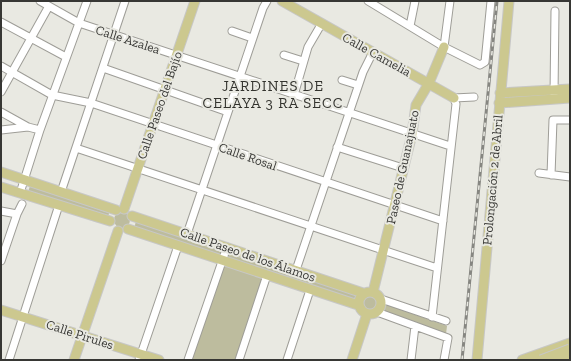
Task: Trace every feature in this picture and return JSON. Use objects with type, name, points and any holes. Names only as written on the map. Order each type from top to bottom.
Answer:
[{"type":"main road","name":"Calle Paseo del Bajío","points":[[120,209],[138,168],[194,1]]},
{"type":"main road","name":"Calle Camelia","points":[[282,1],[454,98]]},
{"type":"main road","name":"Prolongación 2 de Abril","points":[[477,360],[509,1]]},
{"type":"main road","name":"Paseo de Guanajuato","points":[[373,292],[412,134],[416,105],[429,84],[444,47]]},
{"type":"main road","points":[[499,103],[554,94],[570,89]]},
{"type":"main road","points":[[500,93],[554,94],[570,98]]},
{"type":"main road","points":[[1,172],[61,192],[120,209],[132,216],[131,225],[128,229],[118,231],[112,227],[110,221],[111,214],[120,209]]},
{"type":"main road","points":[[1,188],[110,221]]},
{"type":"main road","name":"Calle Paseo de los Álamos","points":[[132,216],[363,293]]},
{"type":"main road","name":"Calle Paseo de los Álamos","points":[[128,229],[358,305]]},
{"type":"main road","points":[[74,360],[118,231]]},
{"type":"main road","points":[[373,292],[381,299],[381,304],[377,312],[367,314],[361,311],[358,305],[359,298],[363,293],[373,292]]},
{"type":"main road","name":"Calle Pirules","points":[[1,310],[82,335],[140,357],[159,360]]},
{"type":"main road","points":[[352,360],[367,314]]},
{"type":"main road","points":[[522,360],[570,344]]},
{"type":"main road","points":[[541,360],[570,349]]},
{"type":"main road","points":[[558,360],[570,357]]},
{"type":"street","name":"Calle Azalea","points":[[40,1],[79,23],[450,146]]},
{"type":"street","points":[[20,193],[52,95],[87,1]]},
{"type":"street","points":[[61,192],[125,1]]},
{"type":"street","points":[[187,234],[252,38],[266,1]]},
{"type":"street","points":[[369,1],[444,47],[480,66],[485,62],[491,1]]},
{"type":"street","points":[[410,26],[414,1]]},
{"type":"street","points":[[444,47],[450,1]]},
{"type":"street","points":[[1,92],[49,6]]},
{"type":"street","points":[[554,94],[556,11]]},
{"type":"street","points":[[1,22],[66,57]]},
{"type":"street","points":[[294,94],[308,47],[322,23]]},
{"type":"street","points":[[232,31],[252,38]]},
{"type":"street","points":[[296,270],[358,85],[373,52]]},
{"type":"street","points":[[284,56],[304,61]]},
{"type":"street","name":"Calle Rosal","points":[[1,66],[52,95],[91,103],[216,146],[443,220]]},
{"type":"street","points":[[103,68],[228,112]]},
{"type":"street","points":[[342,80],[358,85]]},
{"type":"street","points":[[432,317],[450,146],[456,104],[454,98],[474,97]]},
{"type":"street","points":[[1,112],[28,127],[40,130]]},
{"type":"street","points":[[551,175],[553,120],[570,120]]},
{"type":"street","points":[[1,130],[28,127]]},
{"type":"street","points":[[337,147],[404,168]]},
{"type":"street","points":[[76,148],[437,268]]},
{"type":"street","points":[[539,173],[570,177]]},
{"type":"street","points":[[1,261],[4,244],[22,204]]},
{"type":"street","points":[[9,360],[59,205]]},
{"type":"street","points":[[1,211],[17,214]]},
{"type":"street","points":[[140,357],[178,246]]},
{"type":"street","points":[[188,360],[227,247]]},
{"type":"street","points":[[239,360],[267,275]]},
{"type":"street","points":[[287,360],[310,290]]},
{"type":"street","points":[[381,299],[446,321]]},
{"type":"street","points":[[377,312],[448,338],[444,360]]},
{"type":"street","points":[[411,360],[415,326]]},
{"type":"street","points":[[570,344],[568,353],[570,357]]},
{"type":"street","points":[[549,350],[555,354],[558,360]]},
{"type":"green space","points":[[30,186],[109,213],[108,218],[28,192]]},
{"type":"green space","points":[[122,212],[128,214],[130,220],[128,226],[122,228],[116,226],[114,220],[116,214]]},
{"type":"green space","points":[[136,221],[359,295],[357,302],[134,229]]},
{"type":"green space","points":[[224,264],[263,277],[235,360],[191,360]]},
{"type":"green space","points":[[367,294],[373,294],[378,299],[376,308],[373,310],[367,310],[362,305],[362,299]]},
{"type":"green space","points":[[385,304],[447,326],[446,334],[383,311]]},
{"type":"railway","points":[[462,360],[497,1]]},
{"type":"district","name":"JARDINES DE CELAYA 3 RA SECC","points":[[273,94]]}]
